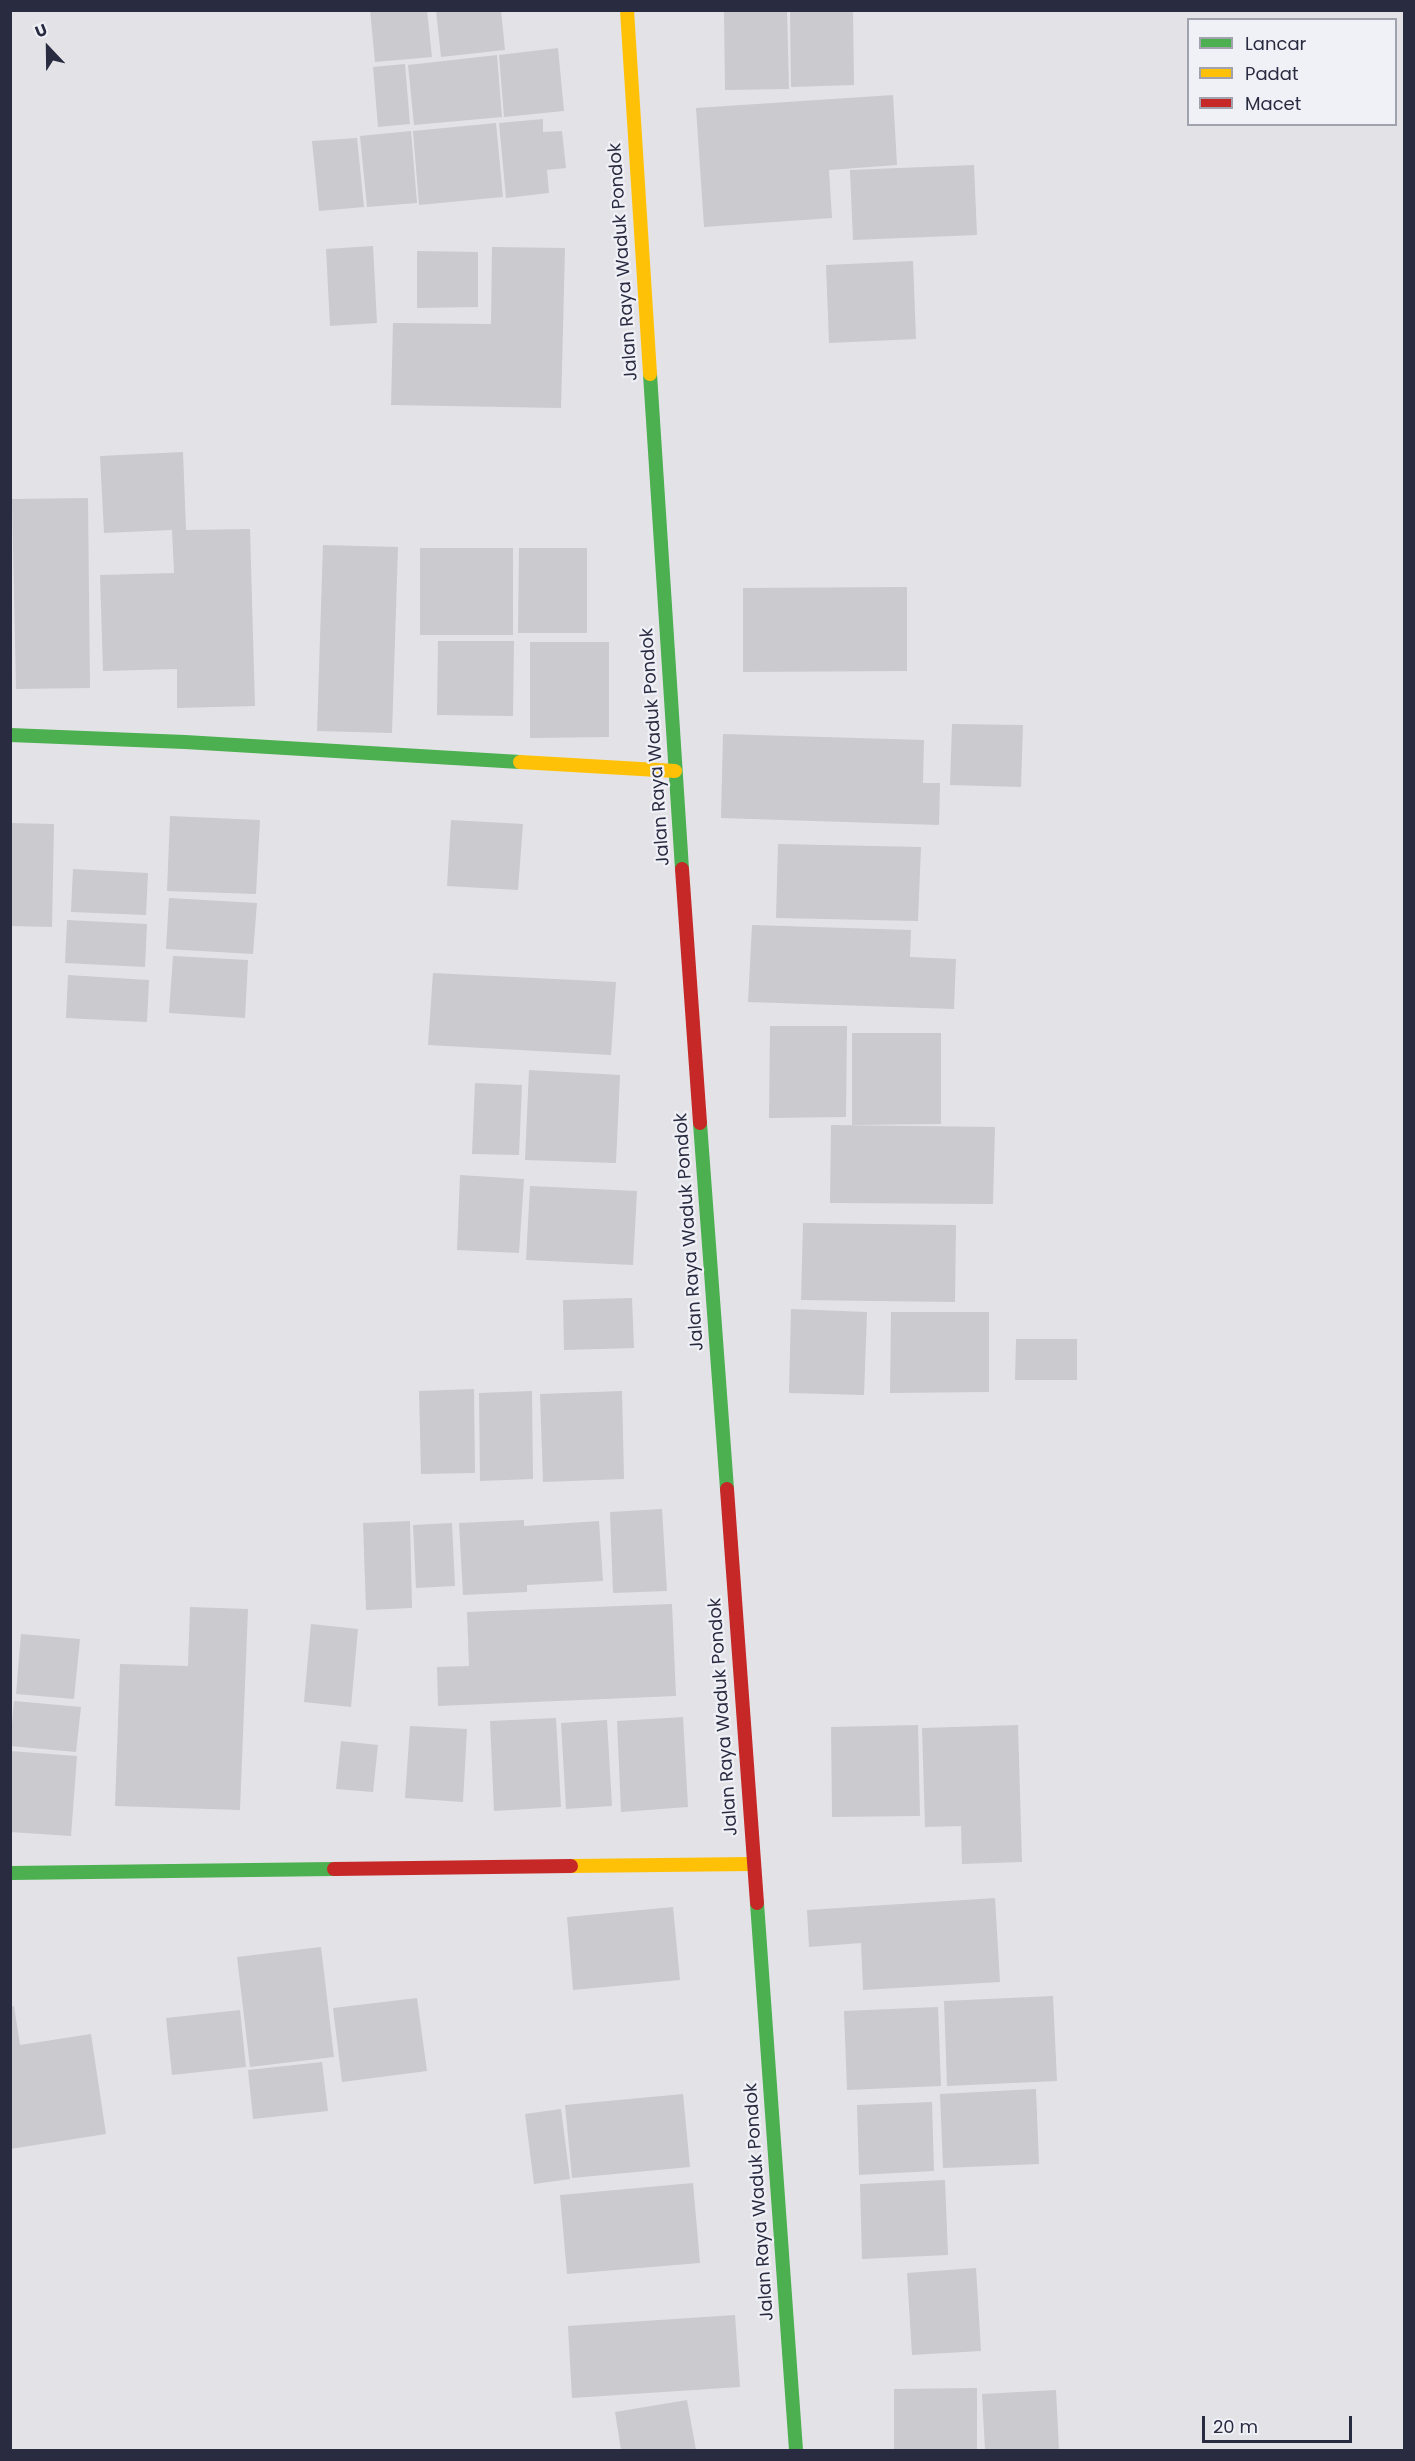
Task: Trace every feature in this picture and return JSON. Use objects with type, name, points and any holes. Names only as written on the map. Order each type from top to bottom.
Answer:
[{"type":"street","name":"Jalan Raya Waduk Pondok","points":[[627,10],[675,771],[796,2451]]},
{"type":"street","points":[[10,735],[197,743],[675,771]]},
{"type":"street","points":[[10,1873],[753,1864]]},
{"type":"building","points":[[370,10],[427,10],[432,57],[375,62]]},
{"type":"building","points":[[436,10],[501,10],[505,50],[441,57]]},
{"type":"building","points":[[724,10],[787,10],[789,89],[725,90]]},
{"type":"building","points":[[790,10],[853,10],[854,85],[791,87]]},
{"type":"building","points":[[558,48],[564,111],[504,117],[499,55]]},
{"type":"building","points":[[497,55],[502,117],[414,125],[408,65]]},
{"type":"building","points":[[405,64],[410,124],[378,127],[373,67]]},
{"type":"building","points":[[893,95],[897,165],[829,170],[832,218],[704,227],[696,108]]},
{"type":"building","points":[[543,119],[543,132],[562,131],[566,168],[547,170],[549,193],[506,198],[499,123]]},
{"type":"building","points":[[496,123],[503,197],[419,205],[413,131]]},
{"type":"building","points":[[411,131],[417,203],[367,207],[360,136]]},
{"type":"building","points":[[357,138],[364,207],[319,211],[312,141]]},
{"type":"building","points":[[974,165],[977,235],[853,240],[850,170]]},
{"type":"building","points":[[373,246],[377,323],[330,326],[326,249]]},
{"type":"building","points":[[492,247],[565,248],[561,408],[391,405],[393,323],[491,324]]},
{"type":"building","points":[[417,251],[478,252],[478,307],[417,308]]},
{"type":"building","points":[[913,261],[916,339],[829,343],[826,265]]},
{"type":"building","points":[[183,452],[186,530],[250,529],[255,706],[177,708],[177,669],[103,671],[100,575],[174,573],[172,530],[104,533],[100,456]]},
{"type":"building","points":[[88,498],[90,688],[16,689],[12,499]]},
{"type":"building","points":[[323,545],[398,547],[392,733],[317,731]]},
{"type":"building","points":[[420,548],[513,548],[513,635],[420,635]]},
{"type":"building","points":[[519,548],[587,548],[587,633],[518,633]]},
{"type":"building","points":[[907,587],[907,671],[743,672],[743,588]]},
{"type":"building","points":[[438,641],[514,641],[513,716],[437,715]]},
{"type":"building","points":[[530,642],[609,642],[609,737],[530,738]]},
{"type":"building","points":[[952,724],[1023,725],[1021,787],[950,785]]},
{"type":"building","points":[[723,734],[924,740],[923,783],[940,783],[939,825],[721,818]]},
{"type":"building","points":[[170,816],[260,820],[256,894],[167,891]]},
{"type":"building","points":[[451,820],[523,824],[518,890],[447,886]]},
{"type":"building","points":[[10,823],[54,824],[52,927],[10,926]]},
{"type":"building","points":[[778,844],[921,847],[918,921],[776,918]]},
{"type":"building","points":[[73,869],[148,873],[146,915],[71,912]]},
{"type":"building","points":[[169,898],[257,903],[253,954],[166,949]]},
{"type":"building","points":[[67,920],[147,924],[145,967],[65,963]]},
{"type":"building","points":[[752,925],[911,930],[910,957],[956,959],[954,1009],[748,1002]]},
{"type":"building","points":[[173,956],[248,960],[245,1018],[169,1013]]},
{"type":"building","points":[[433,973],[616,982],[611,1055],[428,1045]]},
{"type":"building","points":[[68,975],[149,980],[147,1022],[66,1018]]},
{"type":"building","points":[[770,1026],[847,1026],[846,1117],[769,1118]]},
{"type":"building","points":[[852,1033],[941,1033],[941,1124],[852,1125]]},
{"type":"building","points":[[529,1070],[620,1075],[616,1163],[525,1160]]},
{"type":"building","points":[[475,1083],[522,1085],[519,1155],[472,1154]]},
{"type":"building","points":[[831,1125],[995,1127],[993,1204],[830,1203]]},
{"type":"building","points":[[460,1175],[524,1179],[519,1253],[457,1250]]},
{"type":"building","points":[[530,1186],[637,1191],[633,1265],[526,1260]]},
{"type":"building","points":[[803,1223],[956,1225],[955,1302],[801,1300]]},
{"type":"building","points":[[632,1298],[634,1348],[564,1350],[563,1300]]},
{"type":"building","points":[[791,1309],[867,1312],[864,1395],[789,1393]]},
{"type":"building","points":[[891,1312],[989,1312],[989,1392],[890,1393]]},
{"type":"building","points":[[1016,1339],[1077,1339],[1077,1380],[1015,1380]]},
{"type":"building","points":[[474,1389],[475,1473],[421,1474],[419,1391]]},
{"type":"building","points":[[532,1391],[533,1479],[480,1481],[479,1393]]},
{"type":"building","points":[[622,1391],[624,1479],[543,1482],[540,1394]]},
{"type":"building","points":[[662,1509],[667,1591],[613,1593],[610,1512]]},
{"type":"building","points":[[524,1520],[524,1526],[599,1521],[603,1581],[527,1585],[527,1592],[463,1595],[459,1523]]},
{"type":"building","points":[[410,1521],[412,1608],[366,1610],[363,1523]]},
{"type":"building","points":[[452,1523],[455,1586],[416,1588],[413,1525]]},
{"type":"building","points":[[672,1604],[676,1696],[438,1706],[437,1667],[469,1666],[467,1612]]},
{"type":"building","points":[[190,1607],[248,1609],[240,1810],[115,1806],[120,1664],[188,1666]]},
{"type":"building","points":[[311,1624],[358,1629],[351,1707],[304,1702]]},
{"type":"building","points":[[21,1634],[80,1639],[74,1699],[16,1694]]},
{"type":"building","points":[[14,1701],[81,1707],[76,1752],[10,1746]]},
{"type":"building","points":[[683,1717],[688,1807],[621,1812],[617,1721]]},
{"type":"building","points":[[556,1718],[561,1807],[494,1811],[490,1721]]},
{"type":"building","points":[[607,1720],[612,1806],[566,1809],[561,1723]]},
{"type":"building","points":[[918,1725],[920,1816],[832,1817],[831,1727]]},
{"type":"building","points":[[1018,1725],[1022,1862],[962,1864],[961,1826],[925,1827],[922,1728]]},
{"type":"building","points":[[410,1726],[467,1729],[463,1802],[405,1798]]},
{"type":"building","points":[[341,1741],[378,1745],[373,1792],[336,1789]]},
{"type":"building","points":[[10,1751],[77,1756],[71,1836],[10,1832]]},
{"type":"building","points":[[995,1898],[1000,1982],[863,1990],[861,1943],[809,1947],[807,1910]]},
{"type":"building","points":[[673,1907],[680,1980],[573,1990],[567,1917]]},
{"type":"building","points":[[321,1947],[334,2057],[250,2067],[237,1957]]},
{"type":"building","points":[[1053,1996],[1057,2081],[947,2086],[944,2001]]},
{"type":"building","points":[[417,1998],[427,2071],[342,2082],[333,2008]]},
{"type":"building","points":[[14,2006],[20,2045],[91,2034],[106,2134],[10,2149],[10,2007]]},
{"type":"building","points":[[938,2007],[941,2086],[847,2090],[844,2011]]},
{"type":"building","points":[[240,2010],[246,2067],[172,2075],[166,2018]]},
{"type":"building","points":[[322,2062],[328,2111],[253,2119],[248,2070]]},
{"type":"building","points":[[1036,2089],[1039,2164],[943,2168],[940,2094]]},
{"type":"building","points":[[683,2094],[690,2167],[572,2178],[565,2105]]},
{"type":"building","points":[[932,2102],[934,2171],[859,2175],[857,2105]]},
{"type":"building","points":[[561,2109],[570,2179],[534,2184],[525,2114]]},
{"type":"building","points":[[945,2180],[948,2255],[862,2259],[860,2184]]},
{"type":"building","points":[[693,2183],[700,2263],[567,2274],[560,2195]]},
{"type":"building","points":[[976,2268],[981,2351],[912,2355],[907,2273]]},
{"type":"building","points":[[735,2315],[740,2387],[572,2398],[568,2326]]},
{"type":"building","points":[[977,2388],[977,2450],[894,2450],[894,2389]]},
{"type":"building","points":[[1056,2390],[1059,2450],[985,2450],[982,2394]]},
{"type":"building","points":[[687,2400],[696,2450],[621,2450],[615,2412]]},
{"type":"traffic: fast","points":[[650,374],[682,869]]},
{"type":"traffic: fast","points":[[10,735],[185,742],[520,762]]},
{"type":"traffic: fast","points":[[700,1123],[727,1489]]},
{"type":"traffic: fast","points":[[10,1873],[334,1869]]},
{"type":"traffic: fast","points":[[757,1903],[796,2450]]},
{"type":"traffic: slow","points":[[627,10],[650,374]]},
{"type":"traffic: slow","points":[[520,762],[675,771]]},
{"type":"traffic: slow","points":[[571,1866],[753,1864]]},
{"type":"traffic: jam","points":[[682,869],[700,1123]]},
{"type":"traffic: jam","points":[[727,1489],[757,1903]]},
{"type":"traffic: jam","points":[[334,1869],[571,1866]]}]
